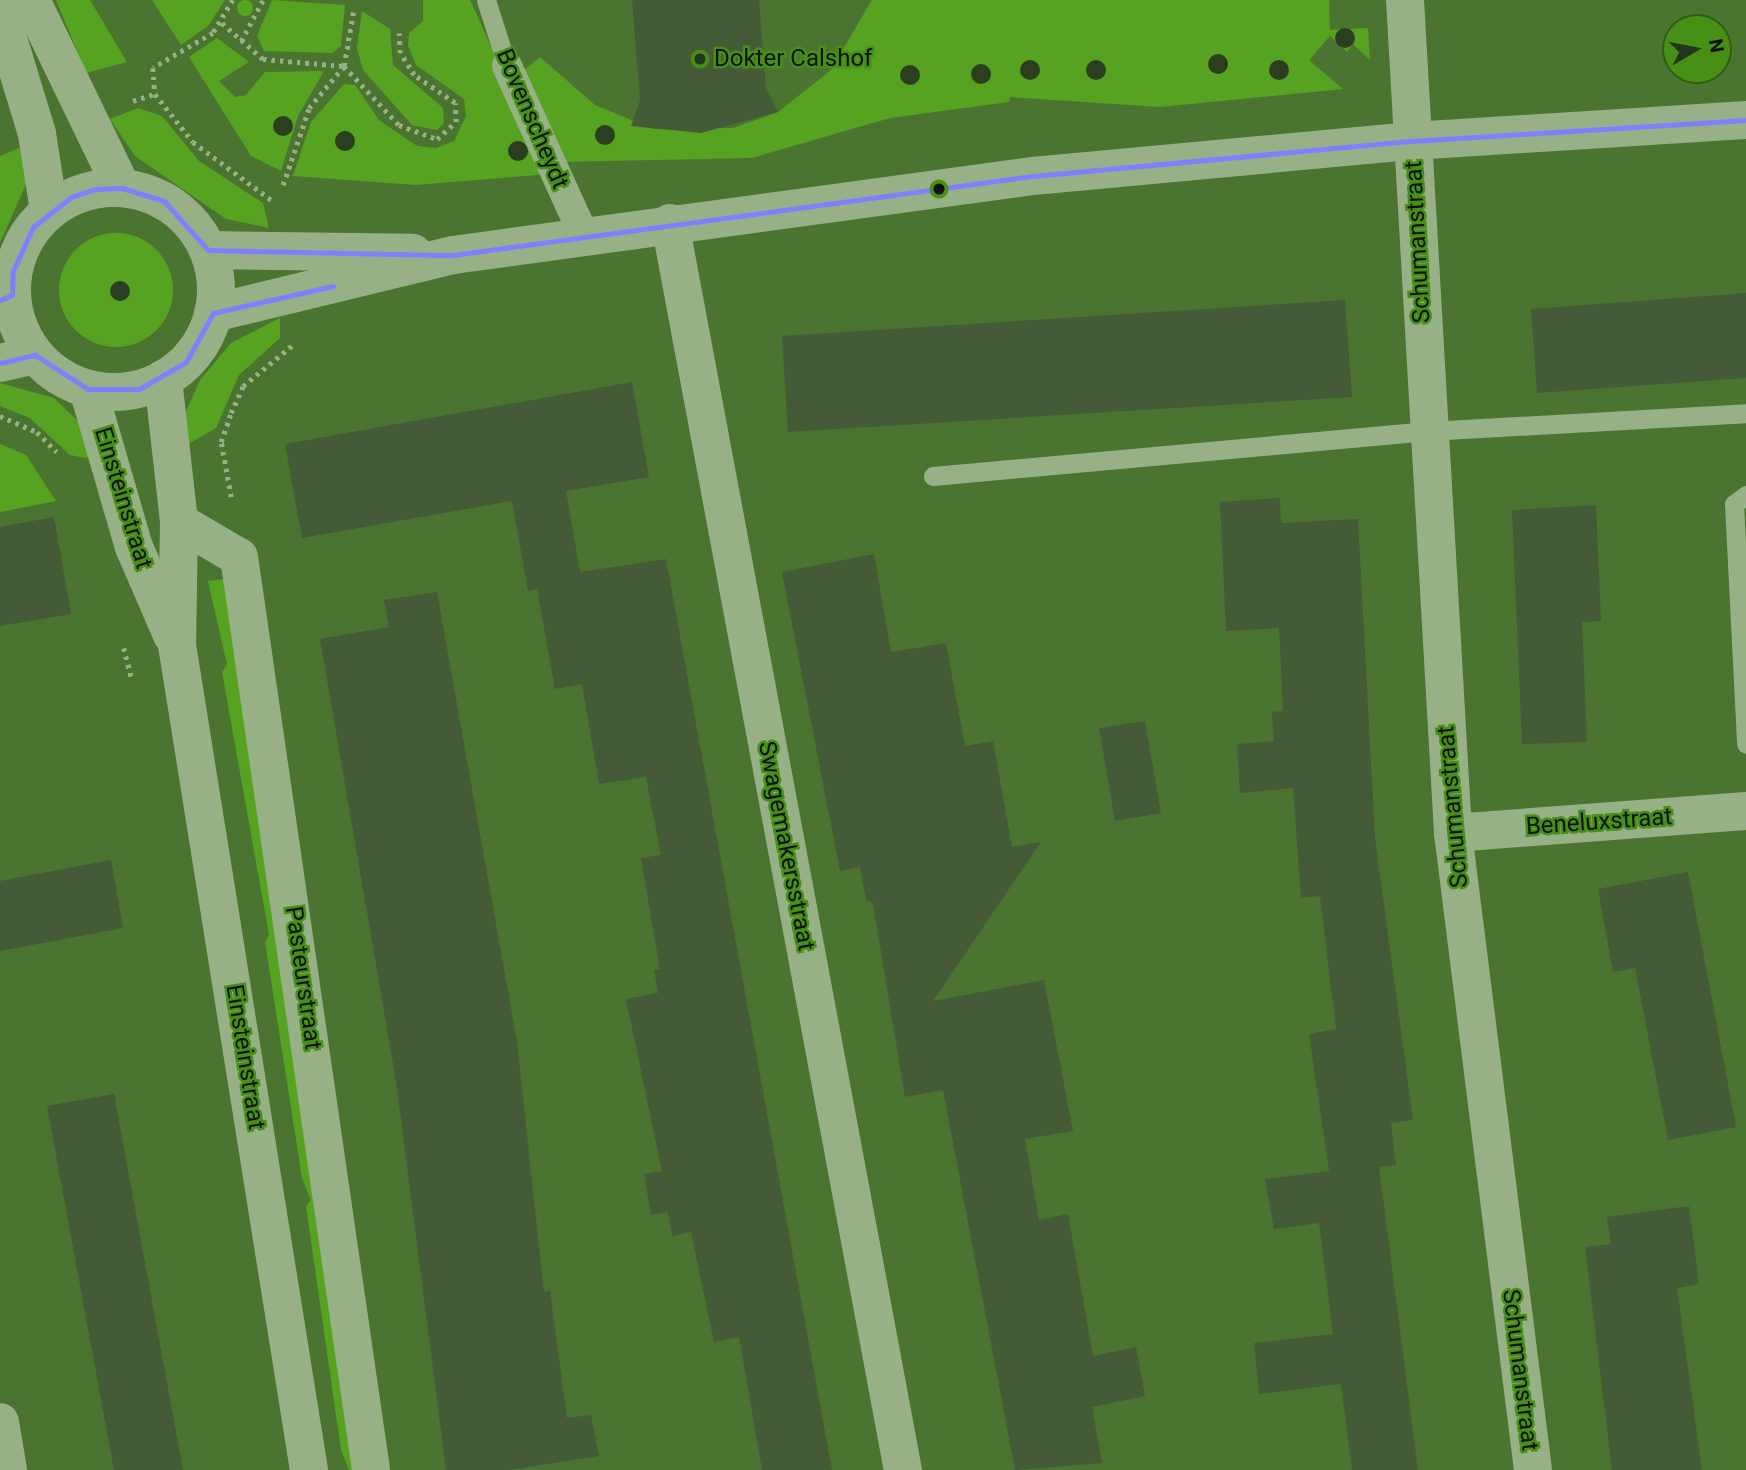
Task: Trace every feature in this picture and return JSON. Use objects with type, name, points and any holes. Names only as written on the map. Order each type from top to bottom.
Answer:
[{"type":"street","points":[[31,0],[122,188]]},
{"type":"street","name":"Schumanstraat","points":[[1405,0],[1452,833],[1533,1470]]},
{"type":"street","points":[[0,12],[37,134],[49,211]]},
{"type":"street","name":"Bovenscheydt","points":[[507,66],[584,236]]},
{"type":"street","points":[[213,313],[453,255],[670,223],[1033,176],[1412,141],[1746,120]]},
{"type":"street","points":[[122,188],[164,201],[208,250],[213,313],[203,340],[163,379],[114,392],[88,389],[18,359],[19,327],[6,298],[21,248],[49,211],[71,197],[122,188]]},
{"type":"street","name":"Swagemakersstraat","points":[[670,223],[903,1470]]},
{"type":"street","points":[[208,250],[453,255]]},
{"type":"street","name":"Einsteinstraat","points":[[163,379],[179,522],[177,645],[309,1470]]},
{"type":"street","name":"Einsteinstraat","points":[[88,389],[134,547],[177,645]]},
{"type":"street","name":"Pasteurstraat","points":[[179,522],[239,557],[371,1470]]},
{"type":"street","name":"Beneluxstraat","points":[[1452,833],[1746,811]]},
{"type":"street","points":[[0,1422],[8,1469]]},
{"type":"lane","name":"Bovenscheydt","points":[[486,0],[507,66]]},
{"type":"lane","points":[[933,476],[1428,431],[1746,413]]},
{"type":"lane","points":[[1746,495],[1734,504],[1746,744]]},
{"type":"path","points":[[233,0],[222,23],[153,68],[155,94],[193,142],[279,206]]},
{"type":"path","points":[[241,41],[263,0]]},
{"type":"path","points":[[283,185],[309,108],[344,66],[354,8]]},
{"type":"path","points":[[222,23],[241,41],[272,61],[344,66],[399,125],[428,139],[444,136],[456,122],[455,103],[414,75],[400,53],[400,33]]},
{"type":"path","points":[[221,442],[243,386],[292,345]]},
{"type":"path","points":[[0,416],[37,432],[64,463]]},
{"type":"green space","points":[[56,0],[90,0],[127,62],[86,73]]},
{"type":"green space","points":[[152,0],[225,0],[208,26],[181,45]]},
{"type":"green space","points":[[242,0],[248,0],[253,8],[251,14],[242,16],[237,11],[237,5]]},
{"type":"green space","points":[[272,0],[345,5],[341,46],[332,53],[264,51],[257,36]]},
{"type":"green space","points":[[423,0],[470,0],[549,174],[416,185],[293,176],[311,122],[344,84],[355,85],[379,120],[417,146],[436,148],[454,141],[466,116],[464,99],[416,65],[408,45],[409,33],[423,21]]},
{"type":"green space","points":[[872,0],[1329,0],[1330,30],[1368,28],[1370,60],[1353,44],[1347,52],[1330,36],[1309,60],[1343,89],[1160,107],[1010,97],[1009,102],[890,118],[752,158],[559,162],[522,72],[540,57],[595,105],[653,129],[733,128],[778,112],[830,71]]},
{"type":"green space","points":[[362,11],[390,29],[393,65],[443,108],[444,123],[437,130],[412,125],[363,70],[357,48]]},
{"type":"green space","points":[[217,38],[249,62],[219,81],[235,97],[246,95],[265,72],[324,71],[298,116],[281,171],[251,156],[189,57]]},
{"type":"green space","points":[[138,108],[162,116],[199,161],[263,203],[269,228],[226,219],[135,156],[110,119]]},
{"type":"green space","points":[[21,147],[27,182],[0,243],[0,156]]},
{"type":"green space","points":[[116,233],[138,238],[156,250],[168,268],[173,290],[168,312],[156,330],[138,342],[116,347],[94,342],[76,330],[64,312],[59,290],[64,268],[76,250],[94,238]]},
{"type":"green space","points":[[280,318],[280,338],[239,375],[216,428],[188,444],[185,414],[200,380],[231,343]]},
{"type":"green space","points":[[0,383],[54,398],[84,427],[96,460],[70,455],[30,418],[0,406]]},
{"type":"green space","points":[[0,444],[26,455],[56,501],[0,512]]},
{"type":"green space","points":[[224,579],[358,1470],[349,1470],[341,1450],[306,1206],[311,1200],[302,1178],[265,942],[269,935],[222,672],[227,665],[208,581]]},
{"type":"building","name":"Dokter Calshof","points":[[632,0],[759,0],[766,89],[778,112],[701,133],[631,126],[640,100]]},
{"type":"building","points":[[1746,293],[1746,378],[1537,393],[1531,309]]},
{"type":"building","points":[[1345,300],[1352,397],[788,432],[782,336]]},
{"type":"building","points":[[632,382],[649,477],[566,491],[580,572],[666,559],[832,1470],[762,1470],[739,1337],[714,1342],[691,1232],[672,1236],[668,1212],[651,1215],[644,1174],[662,1171],[626,999],[658,993],[654,970],[660,969],[641,858],[661,855],[646,777],[599,784],[582,684],[555,689],[537,589],[528,591],[512,501],[302,538],[285,444]]},
{"type":"building","points":[[1280,498],[1281,523],[1358,519],[1375,838],[1413,1120],[1391,1123],[1396,1165],[1379,1167],[1418,1470],[1352,1470],[1341,1384],[1259,1394],[1254,1343],[1333,1334],[1319,1223],[1274,1229],[1265,1179],[1329,1171],[1309,1034],[1336,1029],[1320,896],[1301,898],[1293,788],[1240,793],[1237,744],[1274,741],[1272,712],[1283,711],[1279,628],[1226,631],[1220,502]]},
{"type":"building","points":[[1596,505],[1601,621],[1582,622],[1587,742],[1522,744],[1512,510]]},
{"type":"building","points":[[54,517],[71,614],[0,626],[0,527]]},
{"type":"building","points":[[874,554],[891,652],[946,643],[965,746],[993,741],[1012,847],[1041,842],[933,1001],[1044,980],[1073,1131],[1025,1139],[1039,1220],[1068,1214],[1093,1356],[1136,1347],[1145,1396],[1092,1407],[1102,1463],[1015,1470],[943,1090],[905,1097],[873,903],[866,900],[860,867],[840,871],[782,572]]},
{"type":"building","points":[[437,592],[517,1042],[544,1292],[550,1291],[567,1418],[591,1415],[599,1456],[509,1470],[446,1470],[396,1081],[320,639],[389,627],[384,600]]},
{"type":"building","points":[[1145,721],[1161,813],[1115,821],[1099,728]]},
{"type":"building","points":[[111,860],[123,928],[0,951],[0,881]]},
{"type":"building","points":[[1688,872],[1736,1127],[1668,1140],[1635,968],[1613,972],[1598,889]]},
{"type":"building","points":[[114,1094],[183,1470],[114,1470],[47,1106]]},
{"type":"building","points":[[1689,1206],[1699,1284],[1677,1288],[1702,1470],[1612,1470],[1585,1247],[1611,1244],[1607,1217]]},
{"type":"transit line","points":[[0,300],[12,295],[13,271],[33,227],[71,197],[96,189],[122,188],[164,201],[208,250],[453,255],[1033,176],[1412,141],[1746,120]]},
{"type":"transit line","points":[[0,363],[35,355],[88,389],[139,389],[186,362],[213,313],[333,286]]},
{"type":"place","name":"Dokter Calshof","points":[[700,59]]}]
